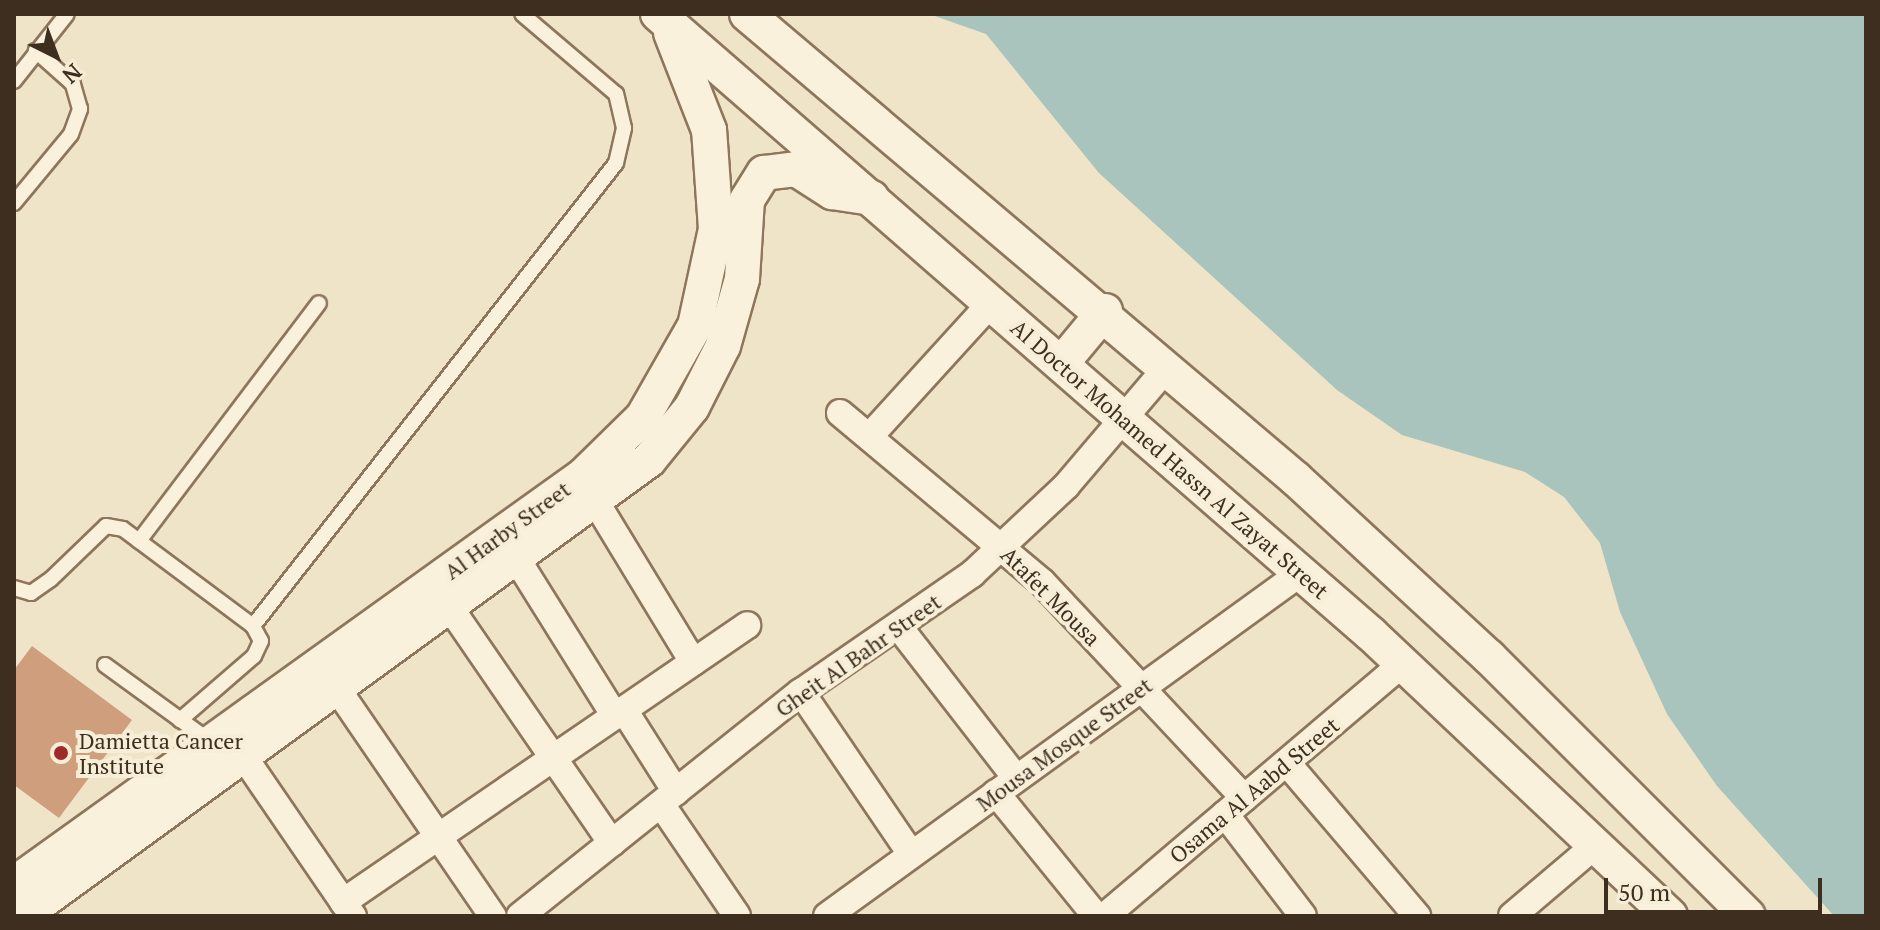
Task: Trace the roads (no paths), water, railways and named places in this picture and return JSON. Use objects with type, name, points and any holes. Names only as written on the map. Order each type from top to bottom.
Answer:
[{"type":"street","points":[[747,14],[1168,366],[1489,657],[1748,916]]},
{"type":"street","name":"Al Doctor Mohamed Hassn Al Zayat Street","points":[[660,15],[1302,572],[1597,844],[1670,916]]},
{"type":"street","name":"Al Harby Street","points":[[14,884],[584,475],[643,417],[673,372],[709,278],[717,192],[703,106],[660,15]]},
{"type":"street","name":"Al Harby Street","points":[[22,916],[597,504],[649,460],[703,387],[737,302],[747,200],[756,180],[775,169],[796,169],[832,192],[873,198]]},
{"type":"street","points":[[869,437],[991,303]]},
{"type":"street","points":[[1061,364],[1105,311]]},
{"type":"street","name":"Gheit Al Bahr Street","points":[[525,914],[801,692],[899,627],[1003,547],[1124,418],[1168,366]]},
{"type":"street","points":[[673,372],[703,387]]},
{"type":"street","name":"Atafet Mousa","points":[[840,413],[1003,547],[1141,688],[1234,806],[1303,916]]},
{"type":"street","points":[[597,504],[693,662]]},
{"type":"street","points":[[518,561],[619,713],[737,916]]},
{"type":"street","name":"Mousa Mosque Street","points":[[827,916],[1302,572]]},
{"type":"street","points":[[451,609],[612,843]]},
{"type":"street","points":[[244,757],[348,909],[439,837],[747,625]]},
{"type":"street","points":[[899,627],[1096,916]]},
{"type":"street","name":"Osama Al Aabd Street","points":[[1122,910],[1234,806],[1403,663]]},
{"type":"street","points":[[338,690],[493,916]]},
{"type":"street","points":[[801,692],[911,854]]},
{"type":"street","points":[[1287,763],[1417,916]]},
{"type":"street","points":[[1512,916],[1597,844]]},
{"type":"lane","points":[[14,81],[67,14]]},
{"type":"lane","points":[[253,626],[616,163],[624,128],[616,94],[522,14]]},
{"type":"lane","points":[[14,203],[71,134],[80,109],[73,84],[36,51]]},
{"type":"lane","points":[[139,541],[319,303]]},
{"type":"lane","points":[[14,588],[31,593],[106,526],[139,541],[253,626],[261,641],[254,656],[180,720]]},
{"type":"lane","points":[[105,665],[211,742]]},
{"type":"water","points":[[929,14],[1866,14],[1866,916],[1834,916],[1717,786],[1667,714],[1620,612],[1600,543],[1564,497],[1525,472],[1402,435],[1337,390],[1099,173],[986,34]]},
{"type":"place","name":"Damietta Cancer Institute","points":[[61,753]]}]
